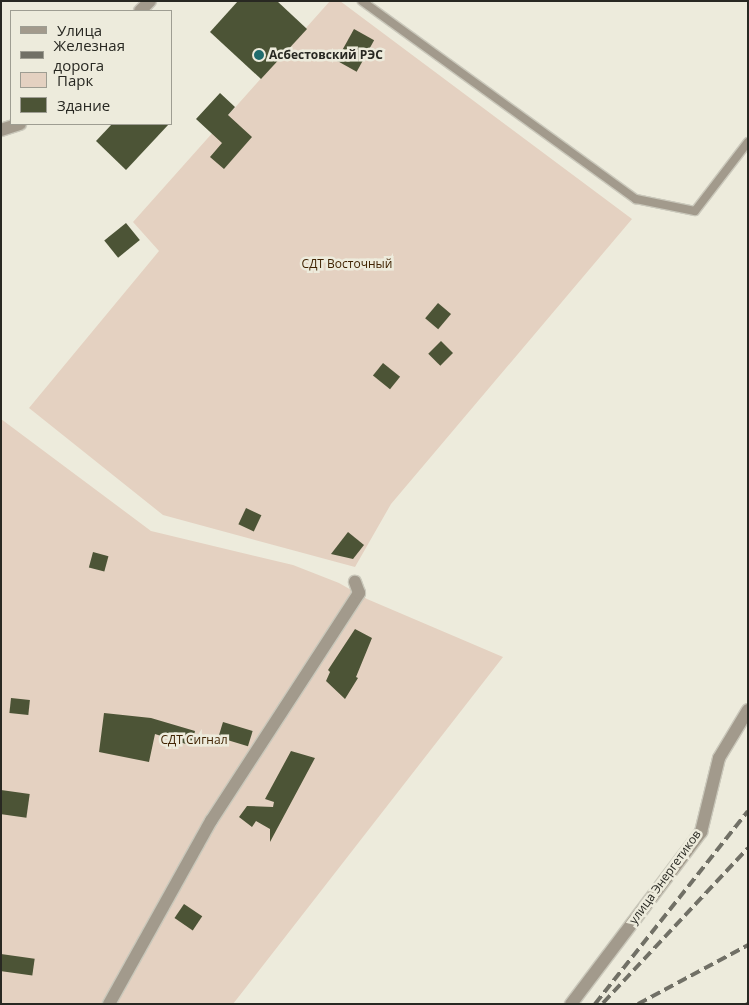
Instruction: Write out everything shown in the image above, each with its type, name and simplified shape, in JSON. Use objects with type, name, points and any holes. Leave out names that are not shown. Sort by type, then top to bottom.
[{"type":"street","points":[[141,10],[150,1]]},
{"type":"street","points":[[1,130],[17,125]]},
{"type":"street","points":[[109,1004],[211,821],[359,593],[355,582]]},
{"type":"street","name":"улица Энергетиков","points":[[571,1004],[700,832],[719,758],[748,710]]},
{"type":"lane","points":[[362,1],[636,199],[695,211],[748,142]]},
{"type":"green space","name":"СДТ Восточный","points":[[330,1],[340,1],[632,219],[391,504],[355,567],[163,515],[29,408],[159,251],[133,222]]},
{"type":"green space","name":"СДТ Сигнал","points":[[1,419],[151,531],[293,565],[339,583],[367,599],[503,657],[233,1004],[1,1004]]},
{"type":"building","name":"Асбестовский РЭС","points":[[238,1],[277,1],[307,29],[261,79],[210,32]]},
{"type":"building","points":[[354,29],[374,40],[357,72],[337,60]]},
{"type":"building","points":[[220,93],[235,107],[228,115],[252,137],[224,169],[210,157],[222,143],[196,119]]},
{"type":"building","points":[[111,125],[168,125],[126,170],[96,141]]},
{"type":"building","points":[[126,223],[140,240],[118,258],[104,241]]},
{"type":"building","points":[[438,303],[451,314],[438,329],[425,318]]},
{"type":"building","points":[[441,341],[453,353],[440,366],[428,354]]},
{"type":"building","points":[[383,363],[400,377],[390,389],[373,375]]},
{"type":"building","points":[[246,508],[261,515],[254,531],[238,524]]},
{"type":"building","points":[[348,532],[364,545],[353,559],[331,554]]},
{"type":"building","points":[[93,552],[108,556],[104,572],[89,567]]},
{"type":"building","points":[[355,629],[372,638],[356,677],[358,678],[345,699],[326,681],[330,672],[328,670]]},
{"type":"building","points":[[11,698],[30,700],[28,715],[9,713]]},
{"type":"building","points":[[104,713],[151,718],[195,731],[192,746],[155,734],[149,762],[99,752]]},
{"type":"building","points":[[223,722],[253,731],[248,746],[218,737]]},
{"type":"building","points":[[291,751],[315,758],[270,842],[270,829],[256,821],[252,827],[239,817],[247,806],[273,807],[274,802],[265,799]]},
{"type":"building","points":[[1,790],[30,794],[26,818],[1,814]]},
{"type":"building","points":[[184,904],[202,916],[193,930],[174,918]]},
{"type":"building","points":[[1,954],[35,959],[32,976],[1,971]]},
{"type":"railway","points":[[595,1004],[748,811]]},
{"type":"railway","points":[[603,1003],[748,848]]},
{"type":"railway","points":[[638,1004],[748,945]]},
{"type":"place","name":"Асбестовский РЭС","points":[[259,55]]}]
